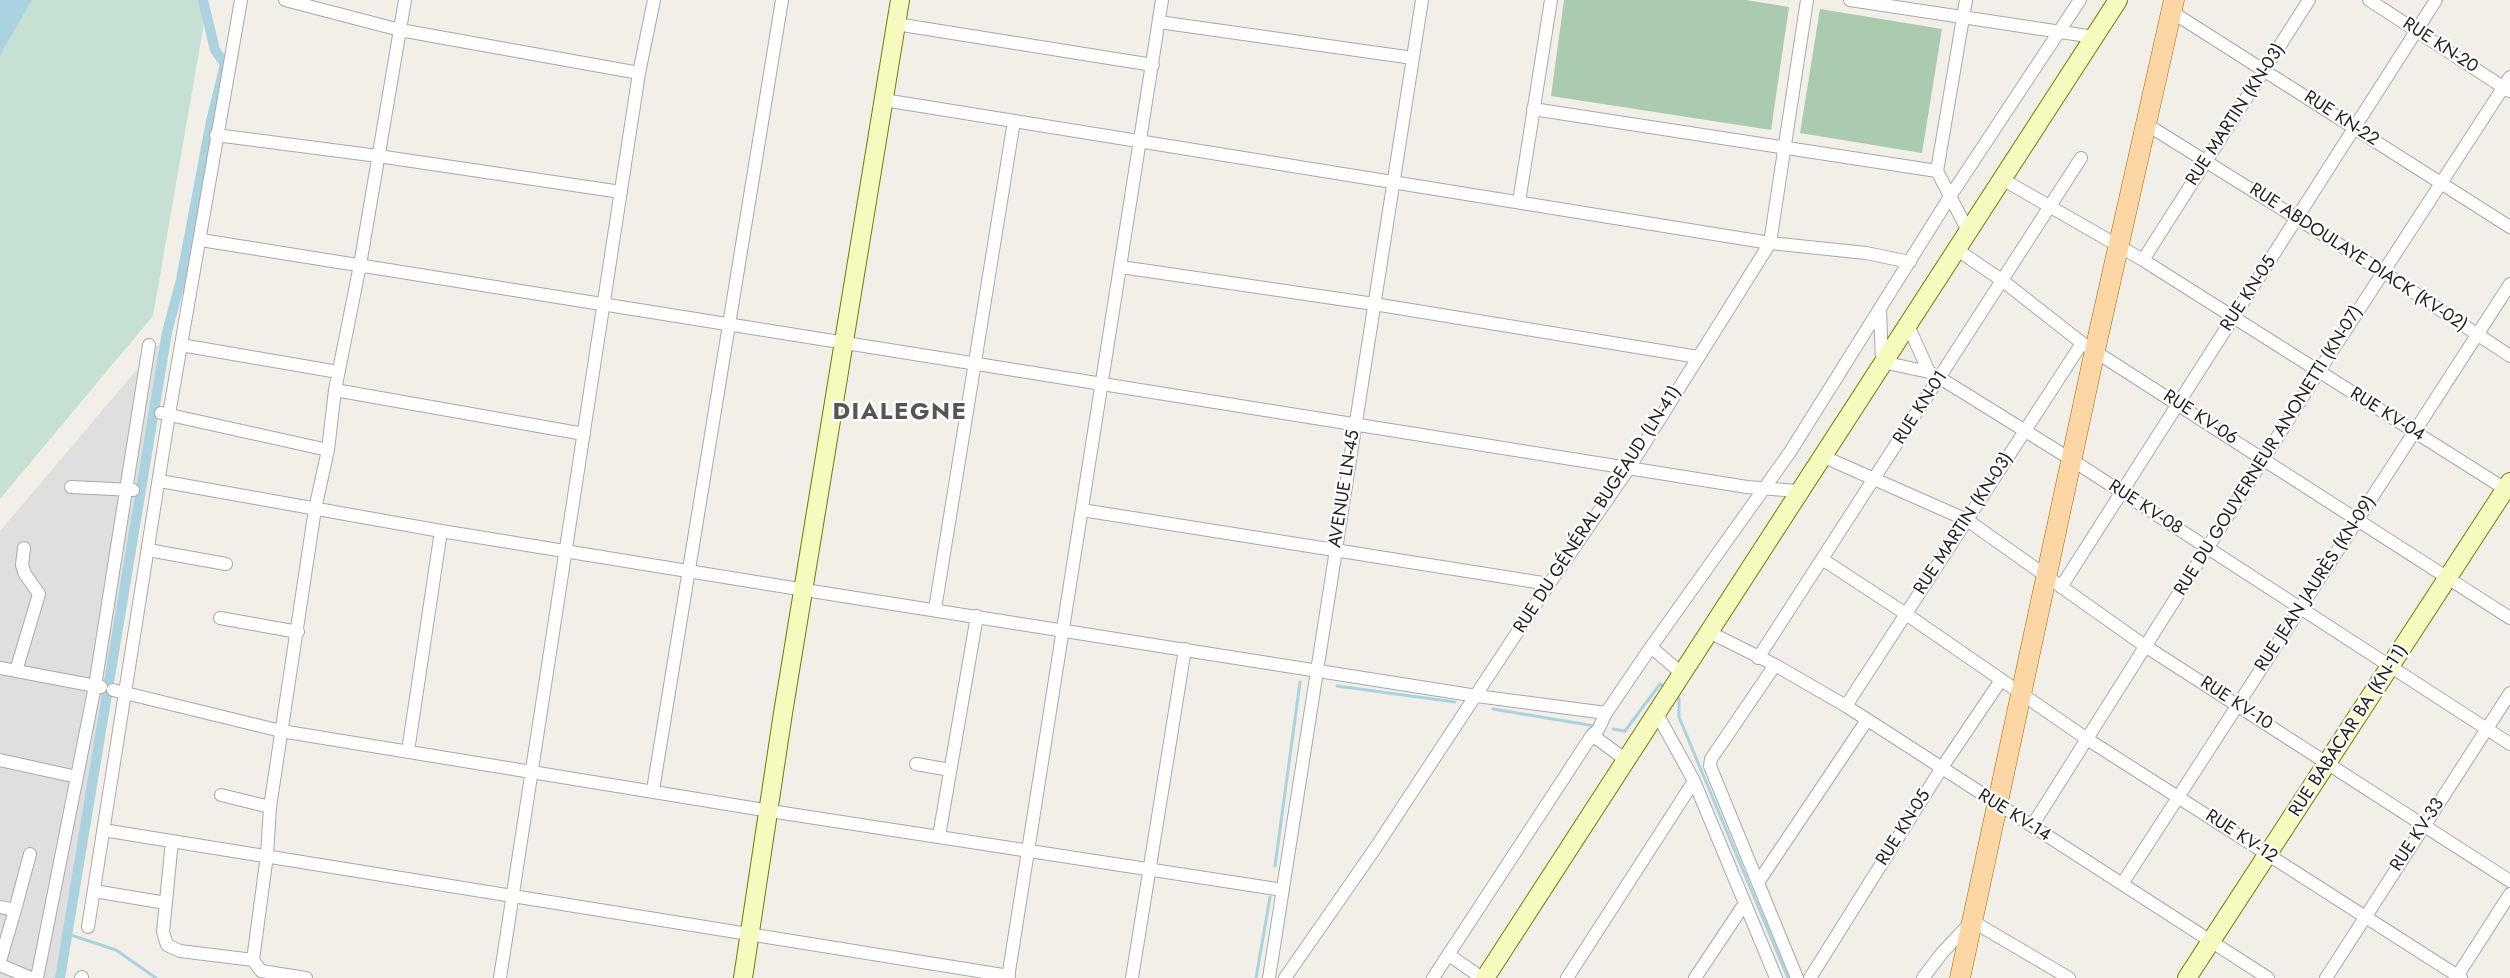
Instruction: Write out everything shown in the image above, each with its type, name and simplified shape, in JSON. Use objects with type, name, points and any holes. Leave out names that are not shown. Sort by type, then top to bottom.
[{"type":"main road","points":[[1960,978],[2022,694],[2054,582],[2088,346],[2120,248],[2173,6]]},
{"type":"street","points":[[37,978],[77,777],[108,689],[147,550],[165,413],[182,345],[201,240],[216,135],[241,0]]},
{"type":"street","points":[[285,0],[400,30],[639,73]]},
{"type":"street","points":[[306,978],[261,971],[253,960],[267,855],[270,807],[315,509],[328,450],[338,372],[360,265],[405,0]]},
{"type":"street","points":[[500,978],[639,73],[654,0]]},
{"type":"street","points":[[653,790],[782,0]]},
{"type":"street","points":[[743,978],[900,0]]},
{"type":"street","points":[[103,830],[750,932],[1008,977],[1162,0]]},
{"type":"street","name":"AVENUE LN-45","points":[[1269,978],[1422,0]]},
{"type":"street","points":[[1519,201],[1551,0]]},
{"type":"street","name":"RUE DU GÉNÉRAL BUGEAUD (LN-41)","points":[[1285,978],[1629,468],[1770,243],[1807,0]]},
{"type":"street","points":[[1850,0],[1891,3],[1963,17],[2094,37]]},
{"type":"street","points":[[1966,0],[1937,171],[1968,231]]},
{"type":"street","points":[[1433,978],[1592,735],[1598,730],[1606,713],[1790,452],[1951,195],[2079,0]]},
{"type":"street","points":[[1449,955],[1484,978],[2118,0]]},
{"type":"street","name":"RUE MARTIN (KN-03)","points":[[2143,260],[2309,0]]},
{"type":"street","name":"RUE KN-20","points":[[2369,0],[2508,85]]},
{"type":"street","name":"RUE KN-05","points":[[2054,582],[2121,493],[2436,0]]},
{"type":"street","name":"RUE KN-22","points":[[2173,6],[2265,70],[2510,227]]},
{"type":"street","points":[[1159,22],[1413,58]]},
{"type":"street","points":[[896,24],[1153,65]]},
{"type":"street","name":"RUE DU GOUVERNEUR ANONETTI (KN-07)","points":[[2032,826],[2319,371],[2441,183],[2508,85]]},
{"type":"street","points":[[884,100],[1770,243],[1866,254],[1910,262]]},
{"type":"street","points":[[1533,109],[1937,171]]},
{"type":"street","points":[[935,609],[1014,121]]},
{"type":"street","name":"RUE ABDOULAYE DIACK (KV-02)","points":[[2146,124],[2383,272],[2510,356]]},
{"type":"street","points":[[216,135],[621,192]]},
{"type":"street","name":"RUE KN-01","points":[[1758,658],[1876,477],[1935,375],[2003,280],[2081,158]]},
{"type":"street","name":"RUE KV-04","points":[[2002,179],[2143,260],[2414,432],[2508,488]]},
{"type":"street","points":[[201,240],[1762,489],[1798,491]]},
{"type":"street","name":"RUE KV-06","points":[[1956,249],[2003,280],[2088,346],[2510,618]]},
{"type":"street","points":[[1120,267],[1374,304],[1698,357]]},
{"type":"street","name":"RUE JEAN JAURÈS (KN-09)","points":[[2122,884],[2510,284]]},
{"type":"street","points":[[1880,309],[1882,362]]},
{"type":"street","points":[[1907,323],[1935,375]]},
{"type":"street","points":[[88,927],[103,830],[108,689],[129,490],[142,409],[149,345]]},
{"type":"street","points":[[182,345],[338,372]]},
{"type":"street","name":"RUE MARTIN (KN-03)","points":[[1846,706],[2025,431],[2088,346]]},
{"type":"street","points":[[1882,362],[1935,375]]},
{"type":"street","name":"RUE KV-08","points":[[1935,375],[2072,460],[2510,744]]},
{"type":"street","points":[[335,390],[584,434]]},
{"type":"street","points":[[165,413],[328,450]]},
{"type":"street","name":"RUE KV-10","points":[[1822,456],[1876,477],[1967,520],[2145,646],[2510,880]]},
{"type":"street","points":[[71,488],[129,490]]},
{"type":"street","points":[[156,488],[315,509],[805,590],[1477,696],[1606,713]]},
{"type":"street","name":"RUE BABACAR BA (KN-11)","points":[[2187,978],[2508,488]]},
{"type":"street","points":[[1082,510],[1549,584]]},
{"type":"street","points":[[408,751],[441,531]]},
{"type":"street","points":[[16,671],[39,594],[25,574],[22,565],[24,548]]},
{"type":"street","points":[[147,550],[226,564]]},
{"type":"street","name":"RUE KV-12","points":[[1822,560],[1906,614],[2087,739],[2458,977]]},
{"type":"street","points":[[939,837],[977,616]]},
{"type":"street","points":[[220,618],[298,632]]},
{"type":"street","name":"RUE KV-14","points":[[1707,632],[1775,665],[1846,706],[2268,978]]},
{"type":"street","points":[[1652,647],[1673,686]]},
{"type":"street","points":[[1132,978],[1185,650]]},
{"type":"street","points":[[1775,665],[1711,759],[1710,766],[1759,881],[1781,968]]},
{"type":"street","points":[[0,668],[108,689],[281,731],[532,770],[770,811],[1283,890]]},
{"type":"street","name":"RUE KN-05","points":[[1810,978],[1941,769],[2001,680]]},
{"type":"street","name":"RUE KV-33","points":[[2326,978],[2510,693]]},
{"type":"street","points":[[1656,712],[1694,781],[1745,903],[1781,968],[1797,978]]},
{"type":"street","points":[[1759,881],[1867,720]]},
{"type":"street","points":[[1592,735],[1626,760]]},
{"type":"street","points":[[0,759],[77,777]]},
{"type":"street","points":[[916,764],[950,770]]},
{"type":"street","points":[[1567,978],[1694,781]]},
{"type":"street","points":[[221,795],[270,807]]},
{"type":"street","points":[[172,841],[163,932],[167,945],[171,949],[253,960]]},
{"type":"street","points":[[30,854],[0,963],[31,978]]},
{"type":"street","points":[[94,891],[166,903]]},
{"type":"street","points":[[2458,977],[2510,894]]},
{"type":"street","points":[[1695,978],[1745,903]]},
{"type":"street","points":[[0,907],[15,910]]},
{"type":"street","points":[[1923,978],[1942,952],[1972,921],[2069,978]]},
{"type":"shaded area","points":[[173,327],[65,978],[0,978],[0,531]]},
{"type":"green space","points":[[0,0],[208,0],[153,316],[0,499]]},
{"type":"green space","points":[[1564,0],[1746,0],[1789,7],[1771,130],[1551,96]]},
{"type":"green space","points":[[1820,9],[1942,29],[1922,153],[1800,133]]},
{"type":"water","points":[[0,0],[32,0],[0,55]]},
{"type":"waterway","points":[[60,978],[167,332],[181,280],[211,121],[225,64],[215,50],[203,0]]},
{"type":"waterway","points":[[1275,866],[1300,682]]},
{"type":"waterway","points":[[1613,729],[1625,731],[1660,684],[1664,687]]},
{"type":"waterway","points":[[1337,686],[1455,702]]},
{"type":"waterway","points":[[1674,695],[1679,698],[1679,717],[1788,978]]},
{"type":"waterway","points":[[1493,709],[1595,726]]},
{"type":"waterway","points":[[1256,978],[1270,897]]},
{"type":"waterway","points":[[68,934],[116,950],[156,978]]},
{"type":"district","name":"DIALEGNE","points":[[900,413]]}]
